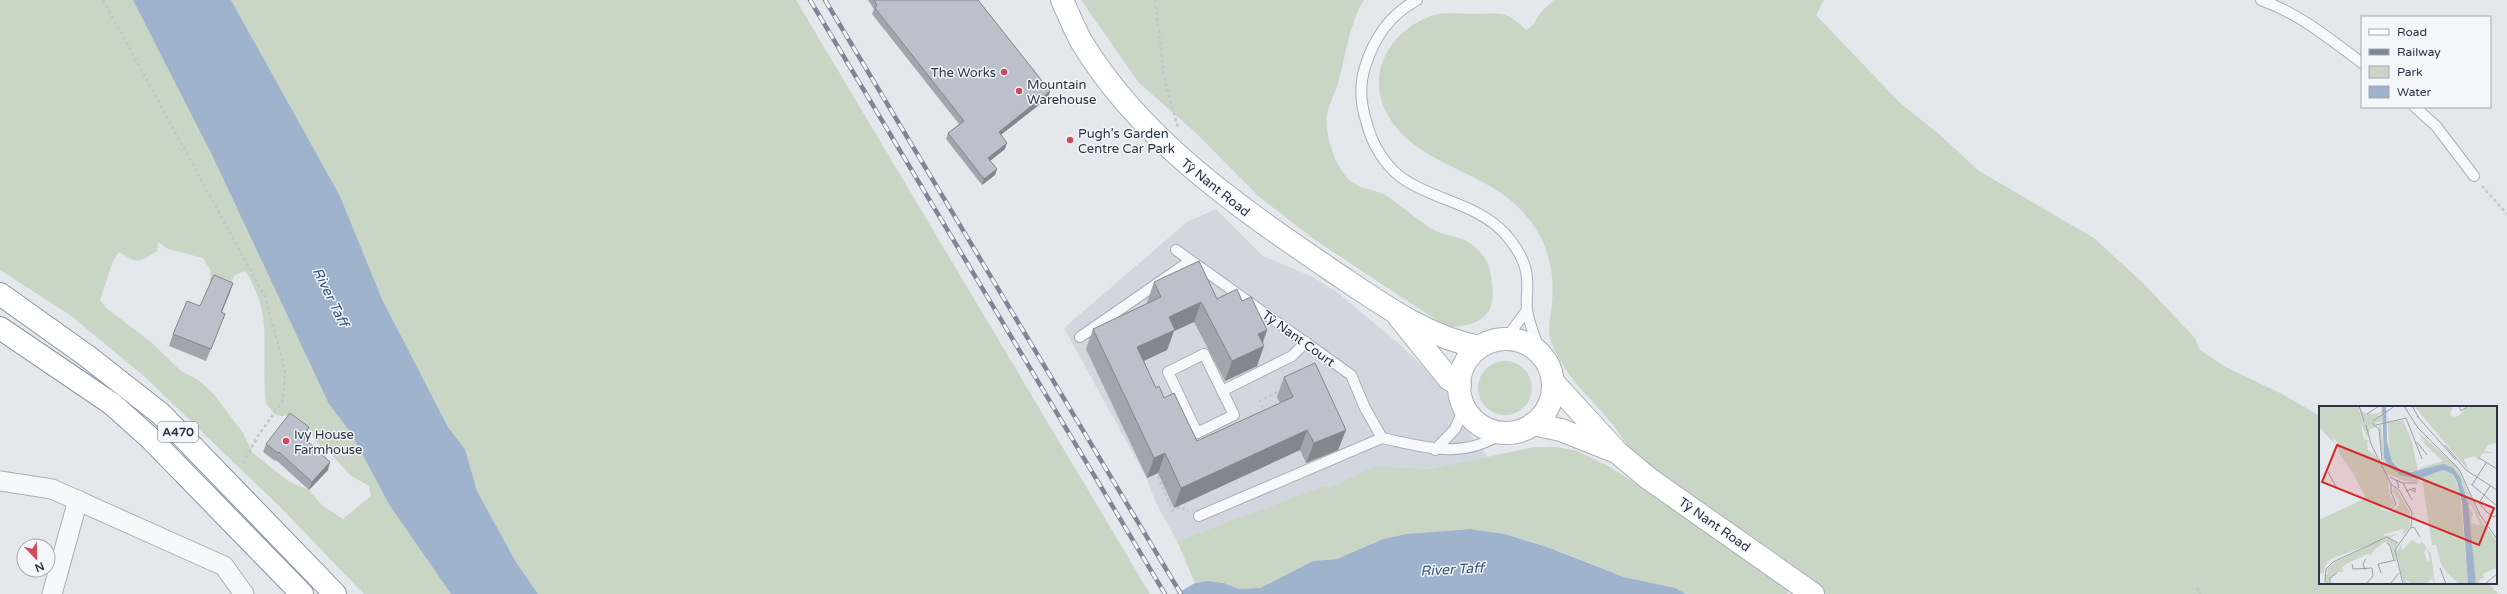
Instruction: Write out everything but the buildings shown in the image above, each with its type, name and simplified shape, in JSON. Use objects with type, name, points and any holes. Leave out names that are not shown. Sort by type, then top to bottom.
[{"type":"main road","name":"Tŷ Nant Road","points":[[1062,0],[1081,40],[1110,84],[1144,122],[1185,163],[1237,205],[1397,315],[1454,342],[1480,347]]},
{"type":"main road","name":"A470","points":[[0,294],[87,356],[161,414],[335,594]]},
{"type":"main road","name":"Tŷ Nant Road","points":[[1397,315],[1449,379],[1460,385]]},
{"type":"main road","name":"A470","points":[[0,328],[112,404],[150,438],[302,594]]},
{"type":"main road","name":"Tŷ Nant Road","points":[[1494,340],[1505,340],[1526,344],[1540,353],[1549,367],[1553,382],[1552,398],[1547,408],[1533,424],[1518,431],[1502,433],[1488,430],[1474,421],[1464,408],[1459,393],[1460,376],[1468,358],[1480,347],[1494,340]]},
{"type":"main road","name":"Tŷ Nant Road","points":[[1553,382],[1618,453],[1648,478],[1813,594]]},
{"type":"main road","name":"Tŷ Nant Road","points":[[1533,424],[1561,430],[1618,453]]},
{"type":"street","points":[[0,481],[52,489],[224,566],[244,594]]},
{"type":"street","points":[[52,594],[78,500]]},
{"type":"lane","points":[[1417,0],[1402,8],[1386,24],[1371,50],[1362,78],[1363,110],[1371,138],[1385,160],[1404,180],[1469,207],[1488,218],[1507,236],[1520,254],[1527,277],[1527,310],[1540,353]]},
{"type":"lane","points":[[2261,0],[2282,8],[2307,22],[2361,62]]},
{"type":"lane","points":[[2416,108],[2436,126],[2477,180]]},
{"type":"lane","name":"Tŷ Nant Court","points":[[1176,250],[1351,375],[1365,408],[1382,438]]},
{"type":"lane","points":[[1080,337],[1190,261]]},
{"type":"lane","points":[[1505,340],[1527,310]]},
{"type":"lane","points":[[1222,391],[1292,356],[1306,342]]},
{"type":"lane","points":[[1204,354],[1222,391],[1234,415],[1197,432],[1168,372],[1204,354]]},
{"type":"lane","points":[[1435,450],[1455,429],[1464,408]]},
{"type":"lane","points":[[1195,514],[1382,438],[1435,450],[1463,448],[1489,442],[1502,433]]},
{"type":"path","points":[[103,0],[266,297],[286,370],[283,400],[258,436],[243,463]]},
{"type":"path","points":[[1155,0],[1165,82],[1180,134]]},
{"type":"path","points":[[2477,180],[2507,214]]},
{"type":"path","points":[[1268,417],[1260,401],[1288,387]]},
{"type":"path","points":[[1164,472],[1157,475],[1173,511],[1180,508],[1195,514]]},
{"type":"path","points":[[2196,588],[2200,594]]},
{"type":"shaded area","points":[[1216,209],[1263,256],[1313,277],[1338,293],[1397,342],[1442,384],[1462,424],[1488,457],[1430,469],[1375,466],[1329,488],[1324,486],[1177,541],[1156,503],[1146,477],[1064,328],[1187,222]]},
{"type":"green space","points":[[0,0],[139,0],[355,431],[390,506],[451,594],[364,594],[280,507],[144,376],[70,315],[0,270]],"holes":[[[158,242],[168,249],[203,258],[211,271],[209,286],[229,295],[230,284],[235,275],[245,271],[254,287],[260,303],[263,319],[266,403],[274,414],[281,416],[290,415],[298,418],[310,430],[316,442],[332,455],[350,475],[369,486],[371,496],[343,519],[323,506],[309,490],[288,481],[253,453],[243,433],[213,393],[198,380],[181,371],[151,342],[106,308],[100,300],[113,261],[119,252],[130,259],[142,260],[157,251]]]},
{"type":"green space","points":[[231,0],[796,0],[1150,594],[538,594],[516,562],[477,491],[465,449],[448,427],[382,299],[340,196]]},
{"type":"green space","points":[[1081,0],[1364,0],[1351,30],[1338,83],[1327,115],[1327,132],[1332,152],[1341,170],[1353,183],[1387,196],[1430,228],[1466,241],[1479,251],[1488,263],[1491,278],[1493,295],[1488,312],[1483,318],[1476,322],[1458,327],[1447,327],[1315,240],[1258,196],[1196,133],[1139,83]]},
{"type":"green space","points":[[1554,0],[1824,0],[1816,15],[1899,102],[1940,135],[1979,171],[2094,238],[2142,282],[2195,338],[2200,350],[2224,366],[2282,394],[2319,415],[2319,584],[2489,584],[2498,594],[1813,594],[1793,580],[1787,594],[1686,594],[1675,588],[1624,577],[1548,547],[1505,534],[1470,529],[1406,534],[1383,539],[1337,559],[1313,561],[1260,588],[1239,589],[1224,583],[1208,581],[1195,583],[1177,541],[1324,486],[1329,488],[1375,466],[1430,469],[1534,447],[1557,447],[1577,451],[1608,466],[1640,486],[1648,478],[1618,431],[1572,378],[1558,357],[1552,344],[1549,329],[1553,290],[1548,254],[1544,243],[1531,222],[1507,197],[1488,185],[1426,153],[1408,139],[1393,123],[1382,102],[1379,88],[1383,60],[1398,37],[1421,20],[1434,15],[1453,13],[1502,14],[1519,23],[1526,30],[1533,25],[1541,12]]},
{"type":"green space","points":[[1500,361],[1510,361],[1520,365],[1528,373],[1532,383],[1532,393],[1528,403],[1520,411],[1510,415],[1500,415],[1490,411],[1482,403],[1478,393],[1478,383],[1482,373],[1490,365]]},
{"type":"water","name":"River Taff","points":[[133,0],[231,0],[340,196],[382,299],[448,427],[465,449],[477,491],[516,562],[538,594],[451,594],[390,506],[351,433],[329,404],[213,157]]},
{"type":"water","name":"River Taff","points":[[1470,529],[1505,534],[1547,547],[1624,577],[1675,588],[1686,594],[1176,594],[1195,583],[1208,581],[1224,583],[1239,589],[1260,588],[1313,561],[1337,559],[1383,539],[1406,534]]},
{"type":"railway","points":[[810,0],[1165,594]]},
{"type":"railway","points":[[825,0],[1181,594]]},
{"type":"place","name":"The Works","points":[[1004,72]]},
{"type":"place","name":"Mountain Warehouse","points":[[1019,91]]},
{"type":"place","name":"Pugh's Garden Centre Car Park","points":[[1070,140]]},
{"type":"place","name":"Ivy House Farmhouse","points":[[286,441]]}]
